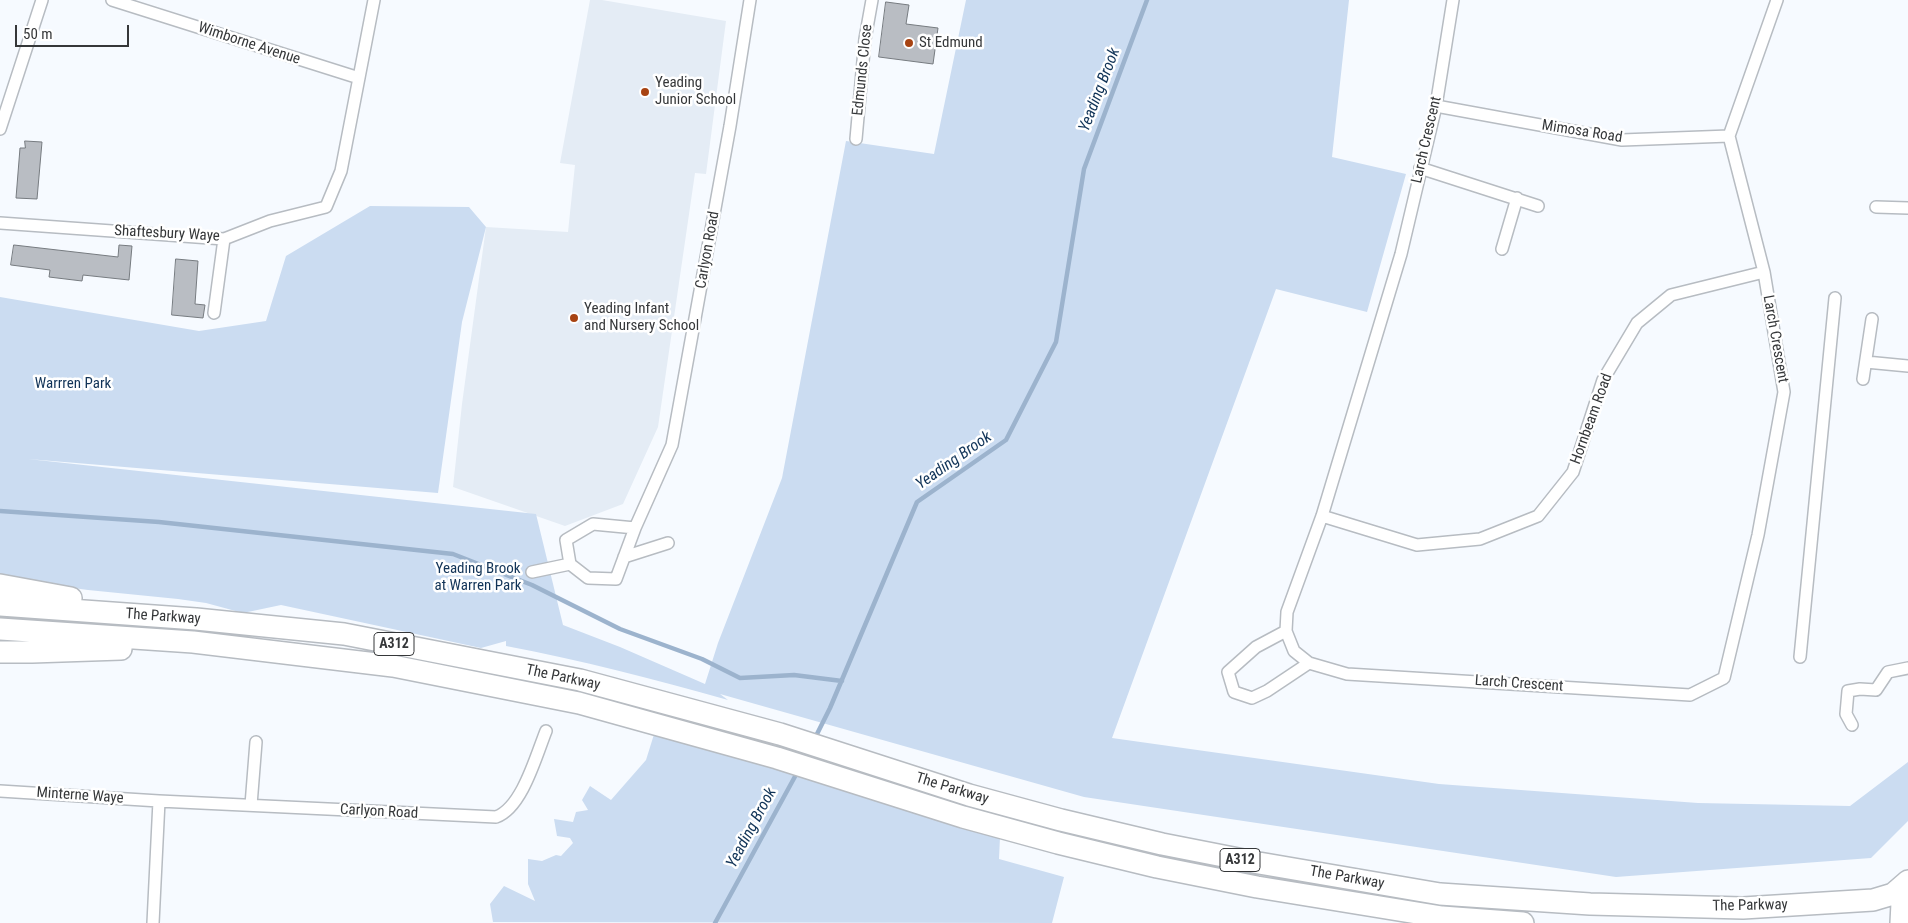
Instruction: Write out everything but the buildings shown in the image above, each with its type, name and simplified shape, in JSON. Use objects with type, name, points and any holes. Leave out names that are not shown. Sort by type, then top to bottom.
[{"type":"highway","name":"A312","points":[[0,585],[196,619]]},
{"type":"highway","name":"The Parkway","points":[[0,605],[196,619],[344,634],[580,680],[780,734],[969,795],[1116,833],[1259,863],[1440,894],[1590,904],[1743,908],[1874,900],[1893,894],[1908,881]]},
{"type":"highway","name":"The Parkway","points":[[0,629],[193,642],[403,668],[579,703],[777,758],[972,819],[1058,843],[1157,867],[1257,887],[1442,917],[1523,923]]},
{"type":"highway","name":"A312","points":[[0,652],[113,649],[193,642]]},
{"type":"highway","points":[[1902,923],[1902,903],[1908,892]]},
{"type":"street","points":[[0,129],[42,0]]},
{"type":"street","name":"Wimborne Avenue","points":[[112,0],[359,78]]},
{"type":"street","name":"Shaftesbury Waye","points":[[0,223],[224,238],[270,221],[326,207],[341,170],[374,0]]},
{"type":"street","name":"Carlyon Road","points":[[570,564],[588,578],[616,579],[635,528],[672,445],[730,126],[750,0]]},
{"type":"street","name":"Edmunds Close","points":[[856,139],[865,39],[872,0]]},
{"type":"street","name":"Larch Crescent","points":[[1453,0],[1436,106],[1401,254],[1322,516],[1287,612],[1286,630],[1294,651],[1309,663],[1347,674],[1690,695],[1724,678],[1758,535],[1784,392],[1764,272],[1730,136]]},
{"type":"street","points":[[1730,136],[1777,0]]},
{"type":"street","name":"Mimosa Road","points":[[1436,106],[1622,140],[1730,136]]},
{"type":"street","points":[[1420,168],[1538,206]]},
{"type":"street","points":[[1502,249],[1517,198]]},
{"type":"street","points":[[1876,207],[1908,208]]},
{"type":"street","points":[[214,313],[224,238]]},
{"type":"street","name":"Hornbeam Road","points":[[1322,516],[1417,545],[1480,539],[1538,516],[1573,472],[1603,380],[1637,323],[1671,295],[1764,272]]},
{"type":"street","points":[[1800,657],[1835,298]]},
{"type":"street","points":[[1863,379],[1872,319]]},
{"type":"street","points":[[1866,362],[1908,366]]},
{"type":"street","points":[[532,572],[570,564],[566,540],[593,524],[635,528]]},
{"type":"street","points":[[624,557],[668,543]]},
{"type":"street","points":[[1286,630],[1256,646],[1228,672],[1234,692],[1252,698],[1309,663]]},
{"type":"street","points":[[1852,725],[1846,714],[1848,691],[1860,689],[1876,690],[1888,672],[1908,668]]},
{"type":"street","name":"Carlyon Road","points":[[159,801],[496,817],[506,812],[517,800],[546,731]]},
{"type":"street","points":[[252,805],[256,742]]},
{"type":"street","name":"Minterne Waye","points":[[0,792],[159,801]]},
{"type":"street","points":[[153,923],[159,801]]},
{"type":"shaded area","name":"Yeading Infant and Nursery School","points":[[590,0],[602,0],[726,21],[706,174],[695,173],[658,427],[623,504],[565,526],[453,487],[462,404],[486,227],[568,232],[575,165],[560,163]]},
{"type":"green space","points":[[966,0],[1349,0],[1332,157],[1406,174],[1367,312],[1276,289],[1112,738],[1439,784],[1698,803],[1850,806],[1908,762],[1908,821],[1871,858],[1616,877],[1084,797],[720,694],[728,700],[617,670],[506,646],[506,641],[481,648],[281,605],[243,613],[206,603],[0,578],[0,297],[199,331],[266,321],[286,256],[370,206],[469,207],[486,227],[462,322],[438,493],[28,459],[536,514],[563,625],[620,647],[705,684],[718,643],[782,478],[846,141],[934,154]]},
{"type":"green space","points":[[656,728],[1000,837],[999,859],[1064,877],[1052,923],[493,922],[490,904],[504,886],[535,901],[528,884],[528,859],[542,861],[556,855],[561,856],[573,843],[570,838],[557,836],[554,819],[573,822],[576,812],[588,810],[582,800],[590,786],[611,800],[646,760]]},
{"type":"waterway","name":"Yeading Brook","points":[[814,740],[830,708],[917,502],[1006,440],[1056,342],[1084,169],[1147,0]]},
{"type":"waterway","points":[[0,511],[159,522],[453,554],[532,585],[620,629],[702,659],[740,678],[794,675],[842,681]]},
{"type":"waterway","name":"Yeading Brook","points":[[715,923],[798,771]]},
{"type":"place","name":"St Edmund","points":[[909,43]]},
{"type":"place","name":"Yeading Junior School","points":[[645,92]]},
{"type":"place","name":"Yeading Infant and Nursery School","points":[[574,318]]},
{"type":"park label","name":"Warrren Park","points":[[73,384]]},
{"type":"park label","name":"Yeading Brook at Warren Park","points":[[478,578]]}]
